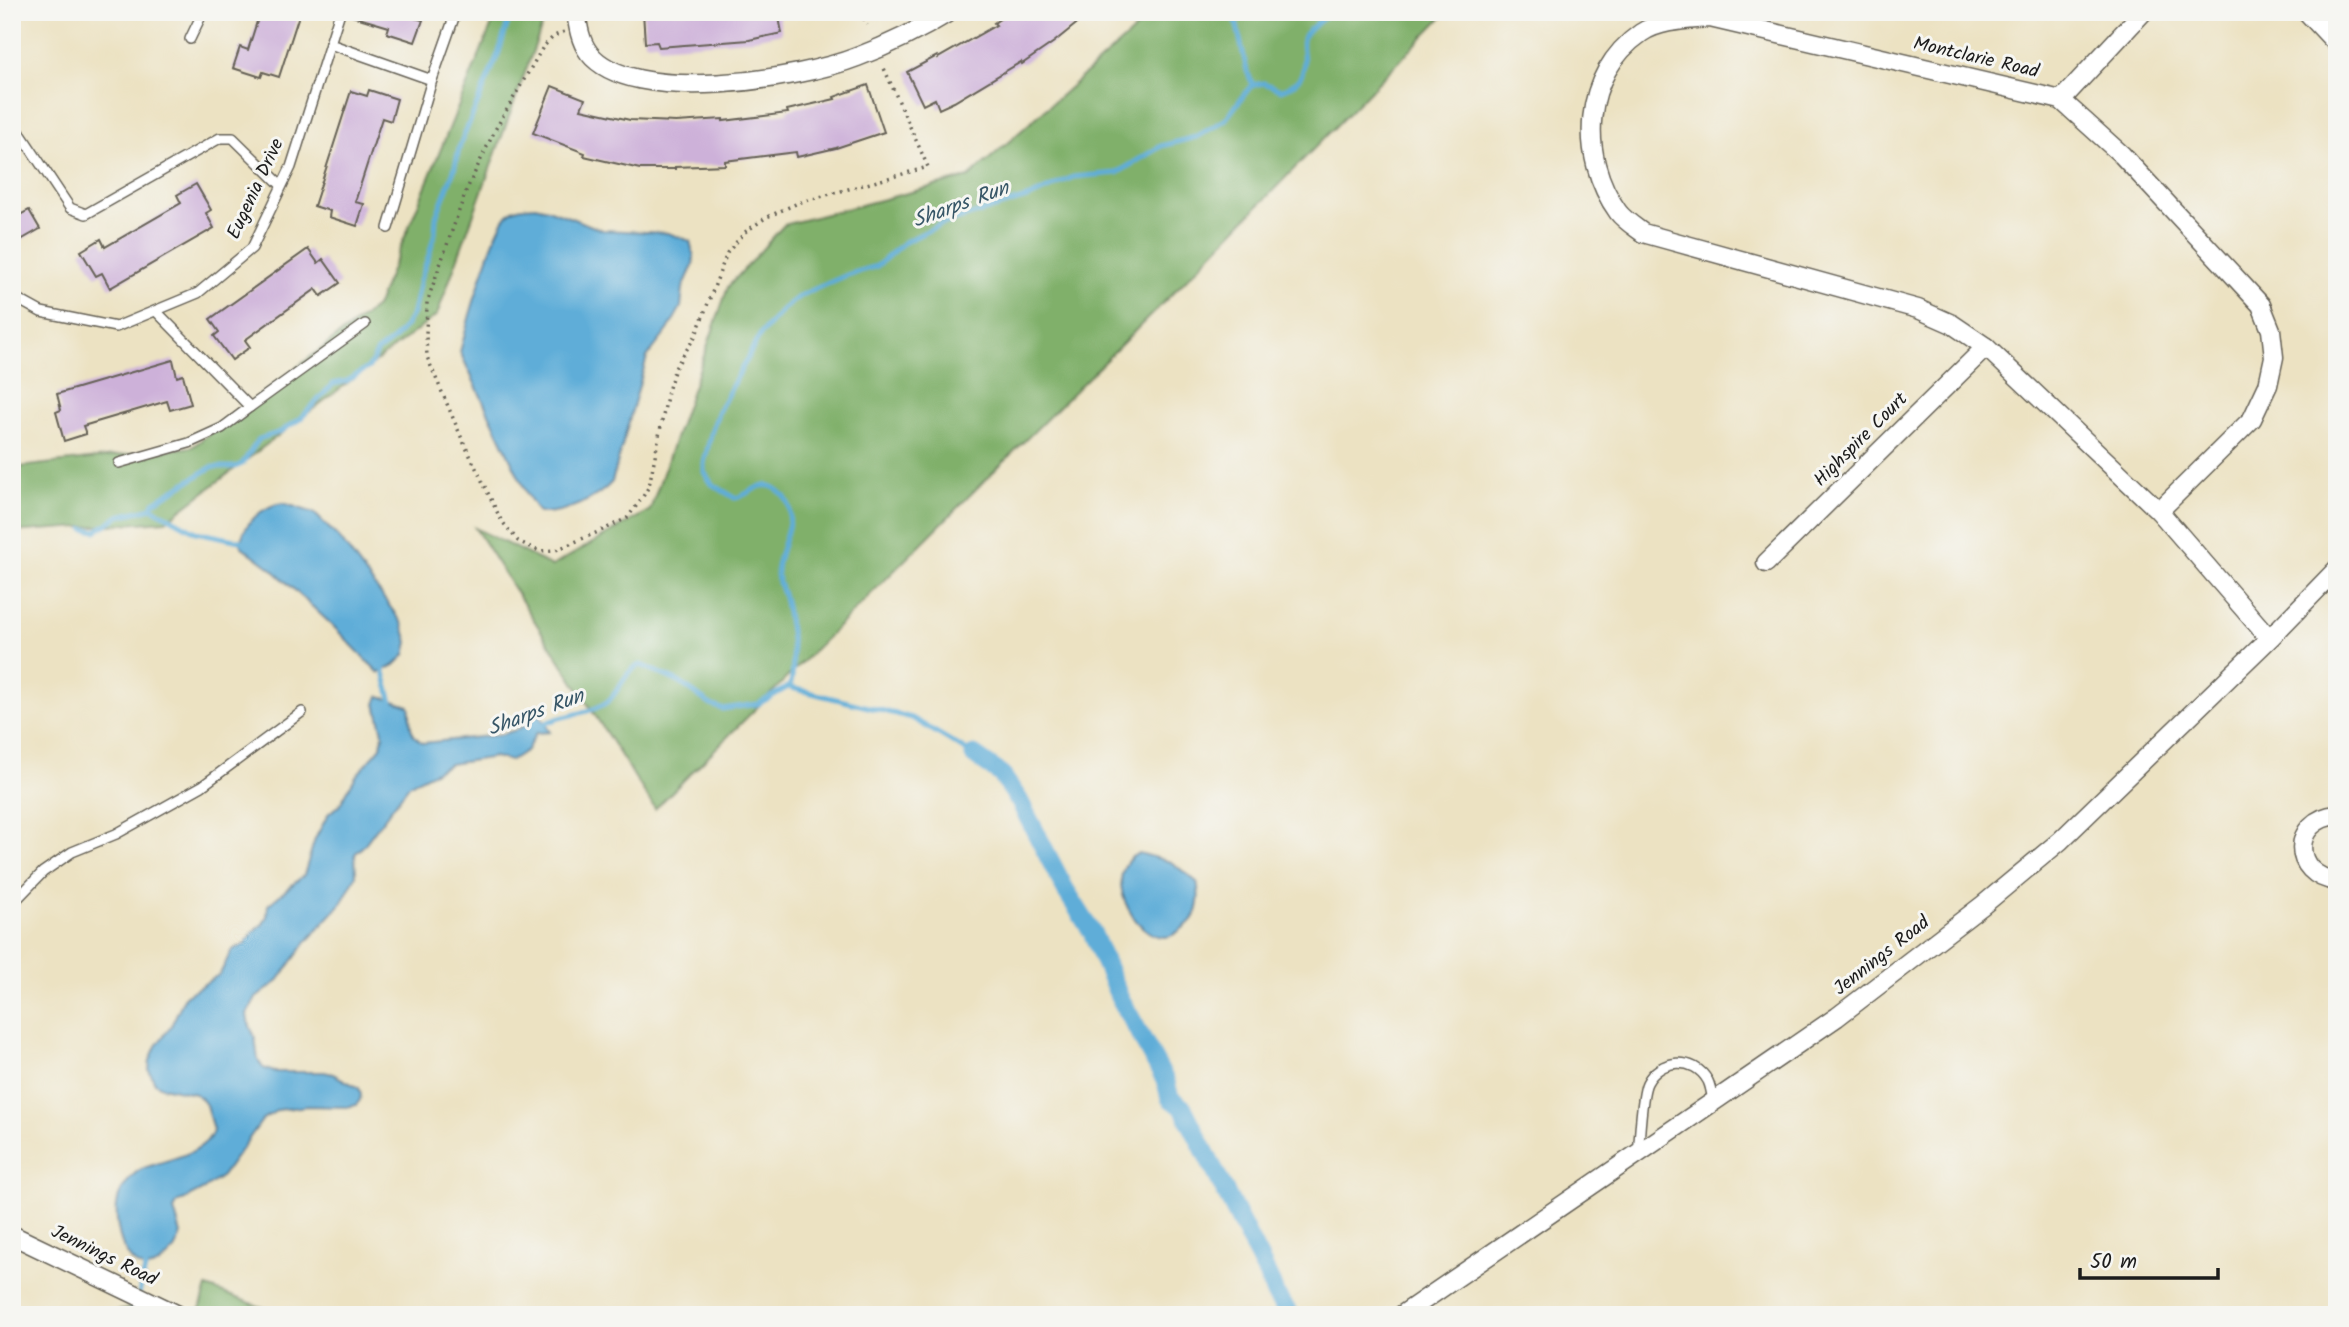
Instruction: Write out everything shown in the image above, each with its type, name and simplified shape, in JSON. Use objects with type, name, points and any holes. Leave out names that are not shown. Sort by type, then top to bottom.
[{"type":"street","points":[[577,19],[580,37],[590,54],[606,66],[628,78],[696,85],[783,77],[855,58],[925,27],[948,12]]},
{"type":"street","points":[[2061,100],[2143,12]]},
{"type":"street","points":[[2307,12],[2337,44]]},
{"type":"street","name":"Montclarie Road","points":[[2159,511],[2252,419],[2269,385],[2274,356],[2271,330],[2260,305],[2122,155],[2061,100],[1710,18],[1671,21],[1643,32],[1617,55],[1600,85],[1591,111],[1591,140],[1601,178],[1619,213],[1643,233],[1918,309],[1952,324],[1986,346],[2159,511],[2269,638]]},
{"type":"street","name":"Highspire Court","points":[[1766,563],[1986,346]]},
{"type":"street","name":"Jennings Road","points":[[1402,1315],[1863,998],[2025,871],[2269,638],[2337,569]]},
{"type":"street","points":[[2337,815],[2325,816],[2308,828],[2302,848],[2303,859],[2316,875],[2337,881]]},
{"type":"street","name":"Jennings Road","points":[[12,1235],[178,1315]]},
{"type":"lane","points":[[190,39],[203,12]]},
{"type":"lane","name":"Eugenia Drive","points":[[12,296],[41,312],[116,327],[198,293],[252,248],[291,167],[340,12]]},
{"type":"lane","points":[[388,228],[432,80],[456,12]]},
{"type":"lane","points":[[330,44],[432,80]]},
{"type":"lane","points":[[12,121],[70,208],[86,214],[220,138],[233,138],[281,186]]},
{"type":"lane","points":[[156,311],[250,407]]},
{"type":"lane","points":[[119,463],[188,443],[222,428],[365,324]]},
{"type":"lane","points":[[12,904],[43,872],[72,852],[116,834],[202,786],[302,712]]},
{"type":"lane","points":[[1638,1153],[1646,1084],[1661,1066],[1678,1062],[1696,1068],[1708,1081],[1713,1102]]},
{"type":"path","points":[[861,12],[867,25]]},
{"type":"path","points":[[577,19],[543,47],[495,130],[466,191],[427,302],[427,356],[462,439],[501,520],[518,541],[539,551],[556,550],[605,529],[627,518],[641,500],[649,486],[675,368],[695,335],[727,253],[745,232],[767,217],[798,203],[928,167],[880,60]]},
{"type":"green space","points":[[497,12],[547,12],[437,315],[166,521],[12,532],[12,459],[20,467],[192,447],[376,307]]},
{"type":"green space","points":[[1155,12],[1447,12],[1182,284],[655,809],[475,528],[552,566],[650,510],[728,287],[784,225],[969,177]]},
{"type":"green space","points":[[207,1287],[283,1315],[198,1315]]},
{"type":"green space","points":[[157,1302],[168,1315],[101,1315]]},
{"type":"water","points":[[535,206],[602,230],[668,233],[690,241],[694,257],[683,288],[681,307],[668,330],[647,357],[612,482],[597,495],[578,505],[548,513],[539,513],[527,494],[460,352],[495,237],[509,213],[521,207]]},
{"type":"water","points":[[283,503],[314,513],[340,539],[402,623],[408,642],[405,655],[395,665],[379,673],[272,569],[241,546],[244,531],[254,517]]},
{"type":"water","points":[[379,696],[409,706],[412,731],[423,743],[499,735],[526,725],[538,712],[550,732],[536,733],[527,750],[510,761],[495,757],[450,764],[410,784],[355,854],[356,876],[341,904],[307,941],[277,982],[256,998],[247,1014],[255,1038],[258,1060],[263,1068],[274,1072],[333,1074],[359,1088],[360,1100],[356,1105],[346,1107],[307,1106],[278,1110],[263,1119],[222,1176],[177,1203],[174,1210],[181,1234],[172,1252],[163,1261],[150,1267],[140,1266],[131,1259],[119,1235],[117,1207],[121,1192],[136,1172],[194,1150],[209,1138],[213,1130],[206,1105],[201,1098],[155,1083],[149,1070],[150,1060],[156,1046],[171,1026],[185,996],[220,974],[232,950],[245,944],[263,924],[268,905],[304,875],[315,839],[329,813],[339,806],[356,776],[381,747],[383,733],[376,704]]},
{"type":"water","points":[[1139,853],[1171,862],[1197,882],[1195,915],[1173,935],[1166,937],[1153,934],[1142,927],[1125,902],[1121,887],[1122,873],[1128,862]]},
{"type":"building","points":[[260,12],[300,12],[279,77],[263,72],[261,77],[233,68],[240,47],[248,50]]},
{"type":"building","points":[[352,12],[415,12],[414,18],[423,20],[415,42],[387,33],[389,27],[352,16]]},
{"type":"building","points":[[643,12],[778,12],[782,33],[749,40],[659,47],[657,42],[645,43]]},
{"type":"building","points":[[1010,12],[1091,12],[1022,64],[1021,62],[954,102],[939,109],[935,99],[923,105],[907,72],[996,25],[994,23]]},
{"type":"building","points":[[868,85],[884,132],[836,148],[797,157],[796,152],[725,161],[725,165],[640,169],[584,156],[585,153],[533,133],[552,86],[585,99],[581,109],[630,120],[676,122],[723,121],[788,113],[787,110],[835,99],[834,97]]},
{"type":"building","points":[[369,90],[397,99],[391,121],[382,118],[355,202],[364,204],[357,226],[329,217],[330,211],[314,206],[351,91],[367,96]]},
{"type":"building","points":[[196,184],[211,210],[206,213],[214,228],[110,288],[102,273],[96,276],[81,251],[101,239],[105,247],[181,203],[177,195]]},
{"type":"building","points":[[29,210],[40,229],[12,245],[12,219]]},
{"type":"building","points":[[308,249],[318,263],[323,259],[340,283],[321,296],[316,289],[245,340],[250,347],[232,360],[214,336],[219,332],[210,319]]},
{"type":"building","points":[[173,360],[177,377],[183,375],[191,404],[170,410],[167,401],[83,426],[86,434],[64,441],[56,412],[61,410],[57,394]]},
{"type":"waterway","points":[[84,529],[96,531],[119,516],[152,508],[154,502],[212,467],[235,467],[242,464],[259,439],[280,432],[300,419],[333,384],[347,381],[369,367],[378,351],[393,340],[406,325],[413,313],[435,232],[436,217],[454,170],[460,145],[499,52],[511,12]]},
{"type":"waterway","name":"Sharps Run","points":[[542,725],[601,706],[612,697],[631,671],[641,665],[679,682],[711,705],[722,709],[758,704],[791,683],[793,664],[790,631],[777,575],[777,564],[790,518],[785,497],[775,488],[764,485],[735,498],[712,484],[704,472],[704,463],[719,410],[760,335],[783,309],[801,295],[847,275],[877,266],[903,243],[939,225],[1030,197],[1073,177],[1117,173],[1161,146],[1196,137],[1225,120],[1250,87],[1264,83],[1281,90],[1293,84],[1303,70],[1305,34],[1330,12]]},
{"type":"waterway","points":[[1236,21],[1247,71],[1253,85]]},
{"type":"waterway","points":[[152,508],[196,532],[245,542]]},
{"type":"waterway","points":[[382,665],[393,706]]},
{"type":"waterway","points":[[788,687],[912,718],[974,755]]},
{"type":"waterway","points":[[974,755],[1001,774],[1019,800],[1065,889],[1092,932],[1119,996],[1166,1082],[1170,1098],[1183,1108],[1275,1294],[1290,1315]]},
{"type":"waterway","name":"Sharps Run","points":[[129,1315],[138,1298],[147,1261]]}]
